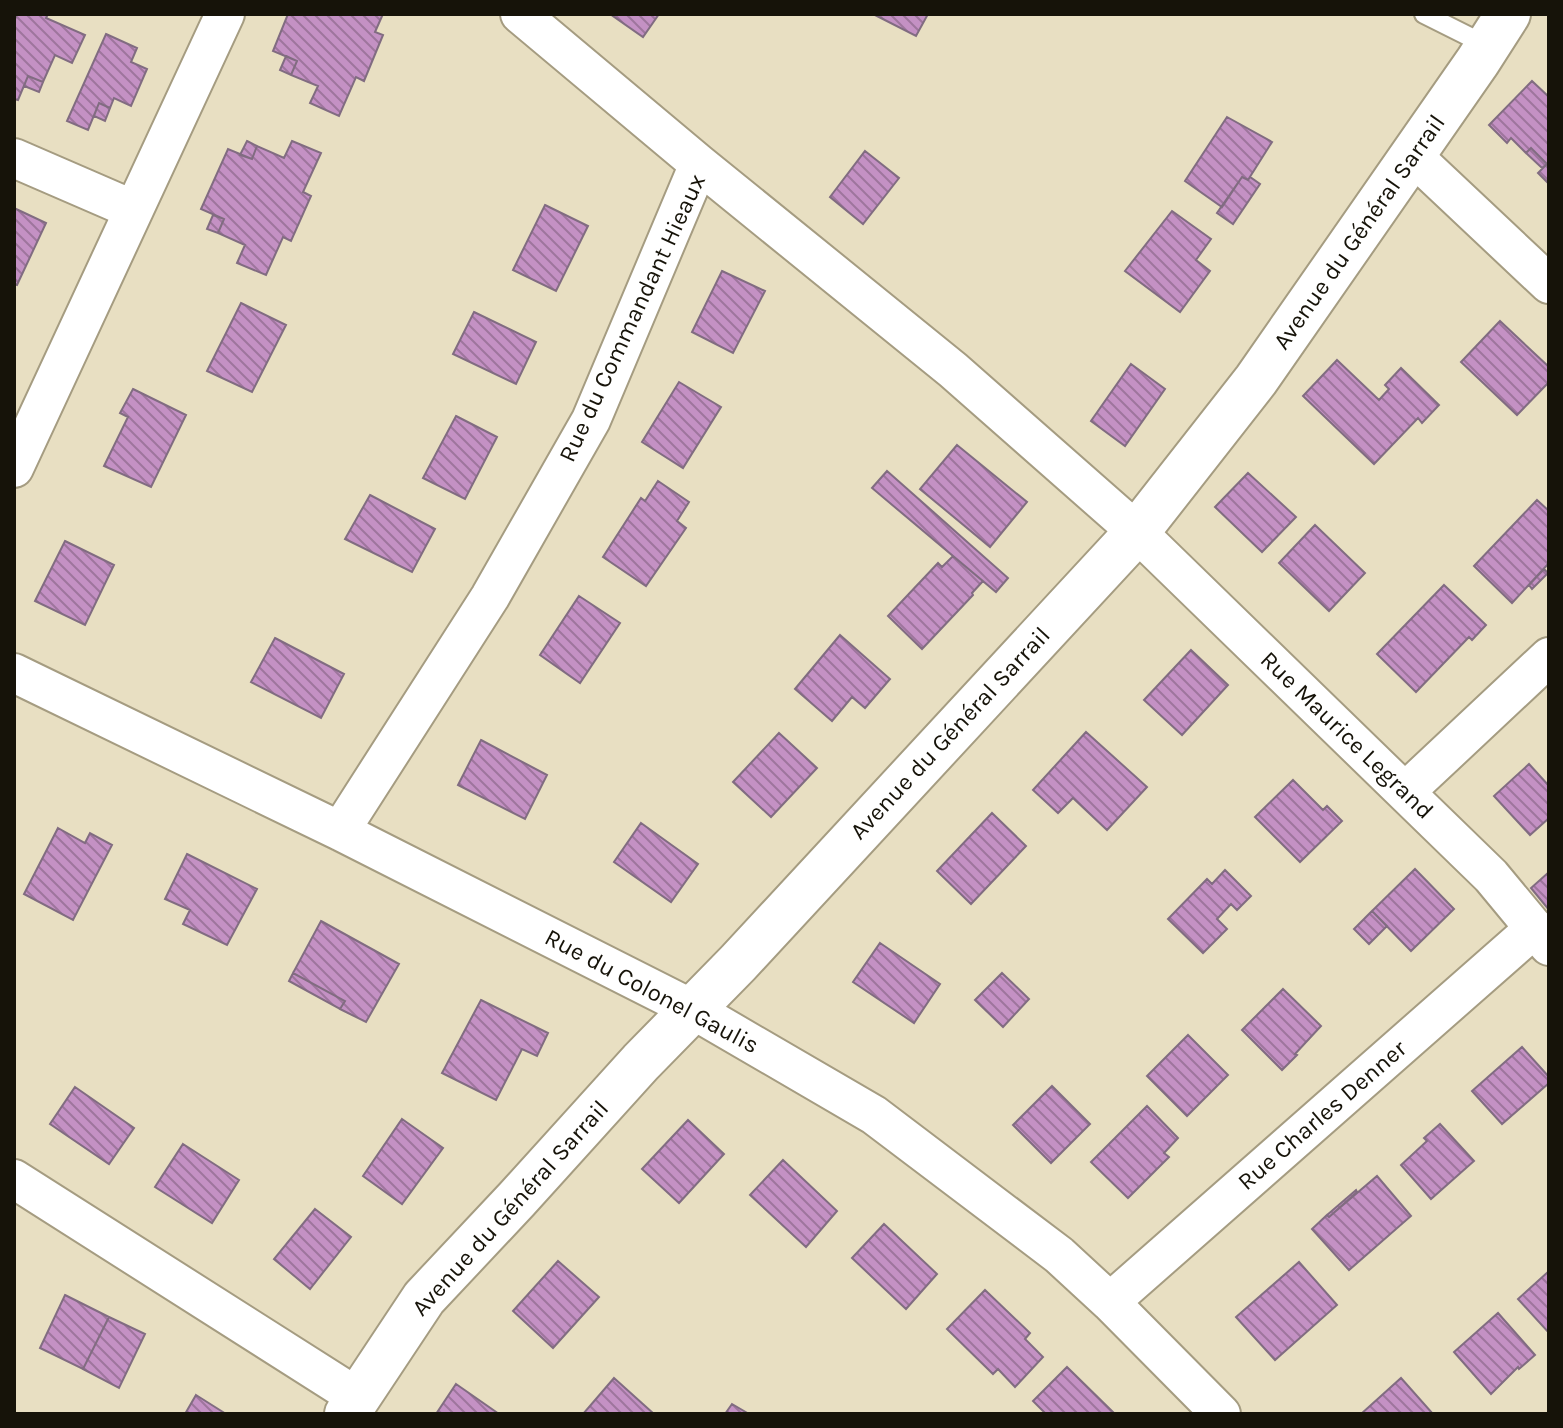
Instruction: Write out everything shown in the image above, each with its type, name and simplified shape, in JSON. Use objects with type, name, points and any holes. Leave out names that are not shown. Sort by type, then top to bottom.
[{"type":"street","points":[[14,468],[225,14]]},
{"type":"street","points":[[520,14],[699,164]]},
{"type":"street","name":"Avenue du Général Sarrail","points":[[352,1406],[424,1298],[1137,532],[1256,380],[1498,30]]},
{"type":"street","points":[[1413,156],[1549,284]]},
{"type":"street","points":[[14,158],[134,210]]},
{"type":"street","name":"Rue du Commandant Hieaux","points":[[340,831],[490,597],[591,420],[699,164],[953,370],[1137,532]]},
{"type":"street","name":"Rue Maurice Legrand","points":[[1137,532],[1491,876],[1542,937]]},
{"type":"street","points":[[1405,792],[1549,657]]},
{"type":"street","name":"Rue du Colonel Gaulis","points":[[14,673],[340,831],[692,1009],[874,1115],[1059,1255],[1221,1414]]},
{"type":"street","name":"Rue Charles Denner","points":[[1110,1302],[1542,937]]},
{"type":"street","points":[[15,1180],[352,1406]]},
{"type":"lane","points":[[1424,14],[1498,30]]},
{"type":"building","points":[[17,14],[48,14],[46,18],[85,35],[72,63],[55,55],[43,82],[28,76],[18,100],[14,99],[14,22]]},
{"type":"building","points":[[288,14],[383,14],[375,32],[383,35],[364,81],[356,77],[339,116],[310,103],[318,86],[291,75],[297,61],[273,51]]},
{"type":"building","points":[[610,14],[659,14],[643,37]]},
{"type":"building","points":[[873,14],[928,14],[916,36]]},
{"type":"building","points":[[106,34],[137,48],[131,62],[147,69],[131,106],[114,98],[110,108],[99,103],[88,130],[67,121]]},
{"type":"building","points":[[286,56],[297,61],[291,75],[280,70]]},
{"type":"building","points":[[28,76],[43,82],[39,92],[24,86]]},
{"type":"building","points":[[1532,81],[1549,97],[1549,184],[1538,173],[1547,164],[1531,148],[1526,153],[1511,138],[1507,143],[1489,125]]},
{"type":"building","points":[[99,103],[110,108],[105,121],[94,116]]},
{"type":"building","points":[[1227,117],[1272,142],[1248,180],[1242,177],[1222,207],[1185,181]]},
{"type":"building","points":[[247,141],[257,146],[252,159],[240,155]]},
{"type":"building","points":[[292,141],[321,153],[303,192],[311,196],[291,241],[283,237],[266,275],[237,263],[245,245],[218,233],[224,219],[201,209],[228,149],[252,159],[257,146],[284,158]]},
{"type":"building","points":[[1531,148],[1547,164],[1542,168],[1526,153]]},
{"type":"building","points":[[865,151],[899,178],[863,224],[830,197]]},
{"type":"building","points":[[1242,177],[1248,180],[1250,177],[1260,184],[1233,224],[1217,213]]},
{"type":"building","points":[[545,205],[588,226],[556,291],[513,270]]},
{"type":"building","points":[[14,208],[46,223],[17,285],[14,284]]},
{"type":"building","points":[[1172,211],[1211,239],[1196,260],[1210,271],[1180,312],[1125,271]]},
{"type":"building","points":[[213,215],[224,219],[218,233],[207,229]]},
{"type":"building","points":[[722,271],[765,291],[733,353],[692,332]]},
{"type":"building","points":[[241,303],[286,325],[252,392],[207,371]]},
{"type":"building","points":[[474,312],[536,342],[516,384],[453,354]]},
{"type":"building","points":[[1500,321],[1549,367],[1549,382],[1517,415],[1461,362]]},
{"type":"building","points":[[1337,360],[1379,400],[1389,389],[1385,385],[1401,368],[1439,405],[1422,423],[1418,418],[1374,464],[1303,396]]},
{"type":"building","points":[[1131,364],[1165,389],[1125,446],[1091,421]]},
{"type":"building","points":[[679,382],[721,407],[683,468],[642,442]]},
{"type":"building","points":[[133,389],[186,415],[151,487],[104,466],[128,417],[120,413]]},
{"type":"building","points":[[456,416],[497,437],[465,499],[423,478]]},
{"type":"building","points":[[957,445],[1027,502],[990,547],[920,489]]},
{"type":"building","points":[[887,471],[1008,578],[996,592],[872,488]]},
{"type":"building","points":[[1248,473],[1296,517],[1262,552],[1215,507]]},
{"type":"building","points":[[658,481],[689,502],[677,521],[686,528],[646,586],[603,557],[641,498],[645,501]]},
{"type":"building","points":[[370,495],[435,529],[412,572],[345,539]]},
{"type":"building","points":[[1537,500],[1549,511],[1549,563],[1512,603],[1474,566]]},
{"type":"building","points":[[1315,525],[1365,573],[1329,611],[1279,563]]},
{"type":"building","points":[[65,541],[114,565],[85,625],[35,601]]},
{"type":"building","points":[[953,556],[983,581],[922,649],[888,616],[938,563],[942,567]]},
{"type":"building","points":[[1544,569],[1548,573],[1532,589],[1529,585]]},
{"type":"building","points":[[1444,585],[1486,625],[1472,640],[1469,637],[1416,692],[1377,654]]},
{"type":"building","points":[[579,596],[620,623],[580,683],[540,655]]},
{"type":"building","points":[[840,635],[890,679],[865,708],[852,697],[832,721],[795,689]]},
{"type":"building","points":[[275,638],[344,674],[321,718],[251,682]]},
{"type":"building","points":[[1191,650],[1228,685],[1182,735],[1144,700]]},
{"type":"building","points":[[1086,732],[1147,787],[1107,830],[1073,798],[1058,813],[1033,790]]},
{"type":"building","points":[[779,733],[817,768],[771,817],[733,782]]},
{"type":"building","points":[[481,740],[547,775],[525,819],[458,785]]},
{"type":"building","points":[[1529,764],[1549,786],[1549,818],[1530,835],[1494,796]]},
{"type":"building","points":[[1293,780],[1323,810],[1327,806],[1342,821],[1300,862],[1255,817]]},
{"type":"building","points":[[992,813],[1026,846],[971,904],[937,871]]},
{"type":"building","points":[[641,823],[698,864],[671,902],[614,862]]},
{"type":"building","points":[[58,828],[85,843],[90,833],[112,845],[73,920],[24,894]]},
{"type":"building","points":[[187,854],[257,889],[227,945],[183,924],[190,910],[165,899]]},
{"type":"building","points":[[1415,869],[1454,909],[1411,951],[1372,911]]},
{"type":"building","points":[[1225,870],[1251,896],[1237,910],[1231,904],[1217,919],[1227,929],[1203,953],[1168,919],[1207,879],[1212,884]]},
{"type":"building","points":[[1549,872],[1549,910],[1531,888]]},
{"type":"building","points":[[1372,911],[1387,926],[1369,944],[1354,929]]},
{"type":"building","points":[[321,921],[399,964],[366,1022],[340,1009],[345,1001],[293,973]]},
{"type":"building","points":[[880,943],[940,984],[914,1023],[853,982]]},
{"type":"building","points":[[293,973],[345,1001],[340,1009],[289,981]]},
{"type":"building","points":[[1002,973],[1029,999],[1003,1027],[975,1000]]},
{"type":"building","points":[[1283,989],[1321,1026],[1282,1070],[1242,1030]]},
{"type":"building","points":[[481,1000],[548,1033],[537,1056],[522,1049],[496,1100],[442,1073]]},
{"type":"building","points":[[1188,1035],[1228,1075],[1187,1116],[1147,1076]]},
{"type":"building","points":[[1522,1047],[1549,1077],[1549,1083],[1502,1124],[1472,1091]]},
{"type":"building","points":[[1052,1086],[1090,1124],[1051,1163],[1013,1125]]},
{"type":"building","points":[[75,1087],[134,1128],[109,1164],[50,1124]]},
{"type":"building","points":[[1147,1106],[1178,1138],[1164,1153],[1169,1157],[1128,1198],[1091,1162]]},
{"type":"building","points":[[402,1119],[443,1148],[402,1204],[363,1176]]},
{"type":"building","points":[[688,1120],[724,1154],[679,1203],[642,1169]]},
{"type":"building","points":[[1440,1124],[1474,1161],[1431,1199],[1401,1165]]},
{"type":"building","points":[[183,1144],[239,1180],[212,1223],[155,1187]]},
{"type":"building","points":[[783,1160],[837,1211],[806,1247],[750,1195]]},
{"type":"building","points":[[1377,1176],[1411,1216],[1349,1270],[1312,1229]]},
{"type":"building","points":[[1356,1190],[1329,1217],[1327,1215]]},
{"type":"building","points":[[315,1209],[351,1237],[310,1289],[274,1259]]},
{"type":"building","points":[[884,1224],[937,1274],[906,1309],[852,1258]]},
{"type":"building","points":[[558,1261],[599,1297],[553,1348],[513,1311]]},
{"type":"building","points":[[1299,1262],[1337,1305],[1275,1360],[1236,1317]]},
{"type":"building","points":[[1549,1271],[1549,1333],[1518,1299]]},
{"type":"building","points":[[985,1290],[1030,1333],[1025,1339],[1043,1357],[1015,1387],[998,1369],[993,1374],[947,1329]]},
{"type":"building","points":[[65,1295],[109,1317],[83,1369],[40,1348]]},
{"type":"building","points":[[1498,1313],[1535,1355],[1491,1394],[1454,1352]]},
{"type":"building","points":[[109,1317],[145,1334],[119,1388],[83,1369]]},
{"type":"building","points":[[1067,1367],[1115,1414],[1046,1414],[1033,1401]]},
{"type":"building","points":[[614,1378],[654,1414],[583,1414]]},
{"type":"building","points":[[1401,1378],[1433,1414],[1361,1414]]},
{"type":"building","points":[[456,1384],[499,1414],[436,1414]]},
{"type":"building","points":[[196,1395],[226,1414],[185,1414]]},
{"type":"building","points":[[732,1404],[749,1414],[725,1414]]}]
